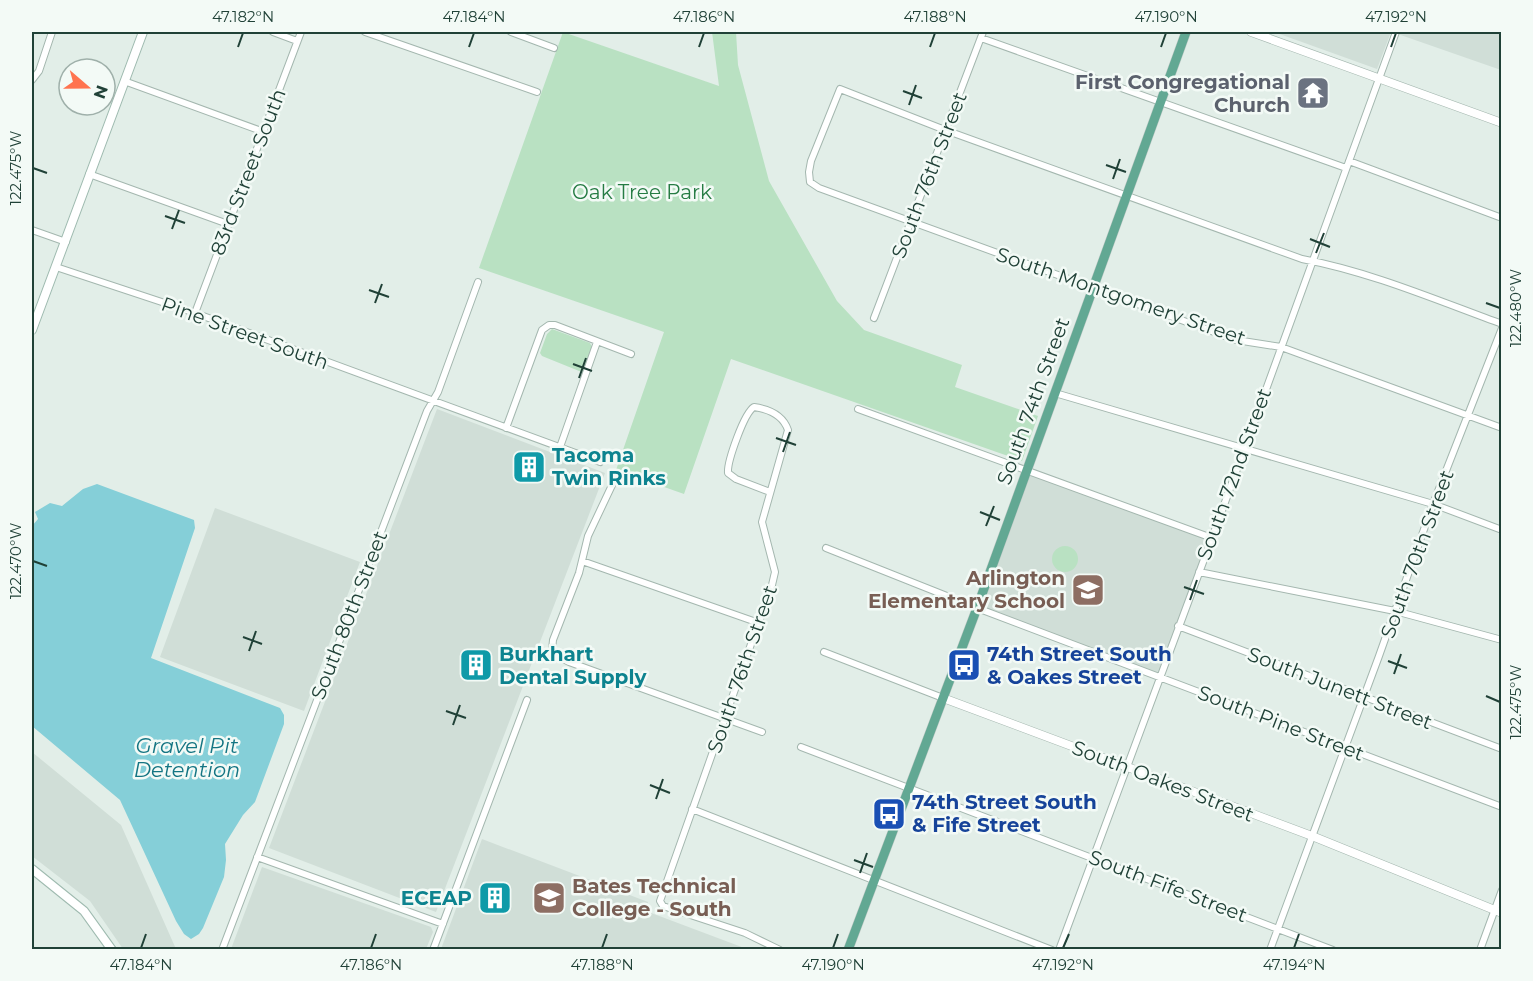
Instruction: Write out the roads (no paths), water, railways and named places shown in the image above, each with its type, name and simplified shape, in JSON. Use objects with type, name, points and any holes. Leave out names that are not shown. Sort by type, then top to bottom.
[{"type":"main road","points":[[32,330],[143,32]]},
{"type":"main road","name":"South 74th Street","points":[[848,950],[1028,471],[1186,32]]},
{"type":"main road","points":[[32,869],[84,911],[101,931],[112,950]]},
{"type":"street","points":[[33,80],[52,32]]},
{"type":"street","points":[[273,32],[297,40]]},
{"type":"street","name":"83rd Street South","points":[[195,313],[301,32]]},
{"type":"street","points":[[365,32],[537,92]]},
{"type":"street","points":[[511,32],[554,48]]},
{"type":"street","points":[[1251,32],[1502,123]]},
{"type":"street","name":"South 72nd Street","points":[[1059,950],[1396,32]]},
{"type":"street","points":[[982,35],[1160,104],[1346,168]]},
{"type":"street","name":"South 76th Street","points":[[874,318],[909,221],[982,35]]},
{"type":"street","points":[[124,81],[264,132]]},
{"type":"street","name":"South Montgomery Street","points":[[945,130],[840,88],[811,161],[810,182],[819,188],[1236,340],[1281,348],[1502,428]]},
{"type":"street","points":[[945,130],[1312,261],[1376,278],[1502,326]]},
{"type":"street","points":[[1349,161],[1502,218]]},
{"type":"street","points":[[89,174],[228,224]]},
{"type":"street","points":[[32,230],[66,242]]},
{"type":"street","name":"Pine Street South","points":[[56,267],[195,313],[433,400]]},
{"type":"street","name":"South 80th Street","points":[[222,950],[438,392],[478,282]]},
{"type":"street","points":[[506,428],[542,330],[549,325],[555,325],[631,354]]},
{"type":"street","name":"South 70th Street","points":[[1270,950],[1433,504],[1502,326]]},
{"type":"street","points":[[560,447],[597,342]]},
{"type":"street","points":[[1055,393],[1433,504],[1502,530]]},
{"type":"street","points":[[433,400],[600,462]]},
{"type":"street","name":"South 76th Street","points":[[770,492],[736,479],[728,473],[729,462],[749,410],[756,407],[778,415],[783,419],[788,430],[762,522],[775,572],[660,901],[661,905],[745,933],[780,950]]},
{"type":"street","points":[[858,409],[1212,538]]},
{"type":"street","points":[[614,481],[588,536],[582,561],[551,647],[555,654],[569,662],[762,732]]},
{"type":"street","name":"South Pine Street","points":[[826,548],[977,608],[1502,807]]},
{"type":"street","points":[[582,561],[759,623]]},
{"type":"street","points":[[1199,572],[1395,611],[1502,640]]},
{"type":"street","name":"South Junett Street","points":[[1178,627],[1502,749]]},
{"type":"street","name":"South Oakes Street","points":[[824,652],[1312,836],[1498,911]]},
{"type":"street","points":[[433,950],[527,700]]},
{"type":"street","name":"South Fife Street","points":[[801,747],[1333,950]]},
{"type":"street","points":[[692,809],[1052,950]]},
{"type":"street","points":[[257,857],[442,924]]},
{"type":"street","points":[[1480,950],[1498,911],[1502,890]]},
{"type":"water","name":"Gravel Pit Detention","points":[[97,484],[194,520],[195,528],[151,658],[280,708],[284,715],[284,724],[255,802],[243,815],[225,844],[224,877],[203,928],[191,939],[184,934],[176,921],[120,800],[32,726],[32,526],[38,519],[35,512],[50,503],[62,506],[83,489]]},
{"type":"place","name":"First Congregational Church","points":[[1313,93]]},
{"type":"place","name":"Tacoma Twin Rinks","points":[[529,467]]},
{"type":"place","name":"Arlington Elementary School","points":[[1088,590]]},
{"type":"place","name":"Burkhart Dental Supply","points":[[476,665]]},
{"type":"place","name":"74th Street South & Oakes Street","points":[[964,665]]},
{"type":"place","name":"74th Street South & Fife Street","points":[[889,814]]},
{"type":"place","name":"ECEAP","points":[[495,898]]},
{"type":"place","name":"Bates Technical College - South","points":[[549,898]]},
{"type":"park label","name":"Oak Tree Park","points":[[642,192]]}]
